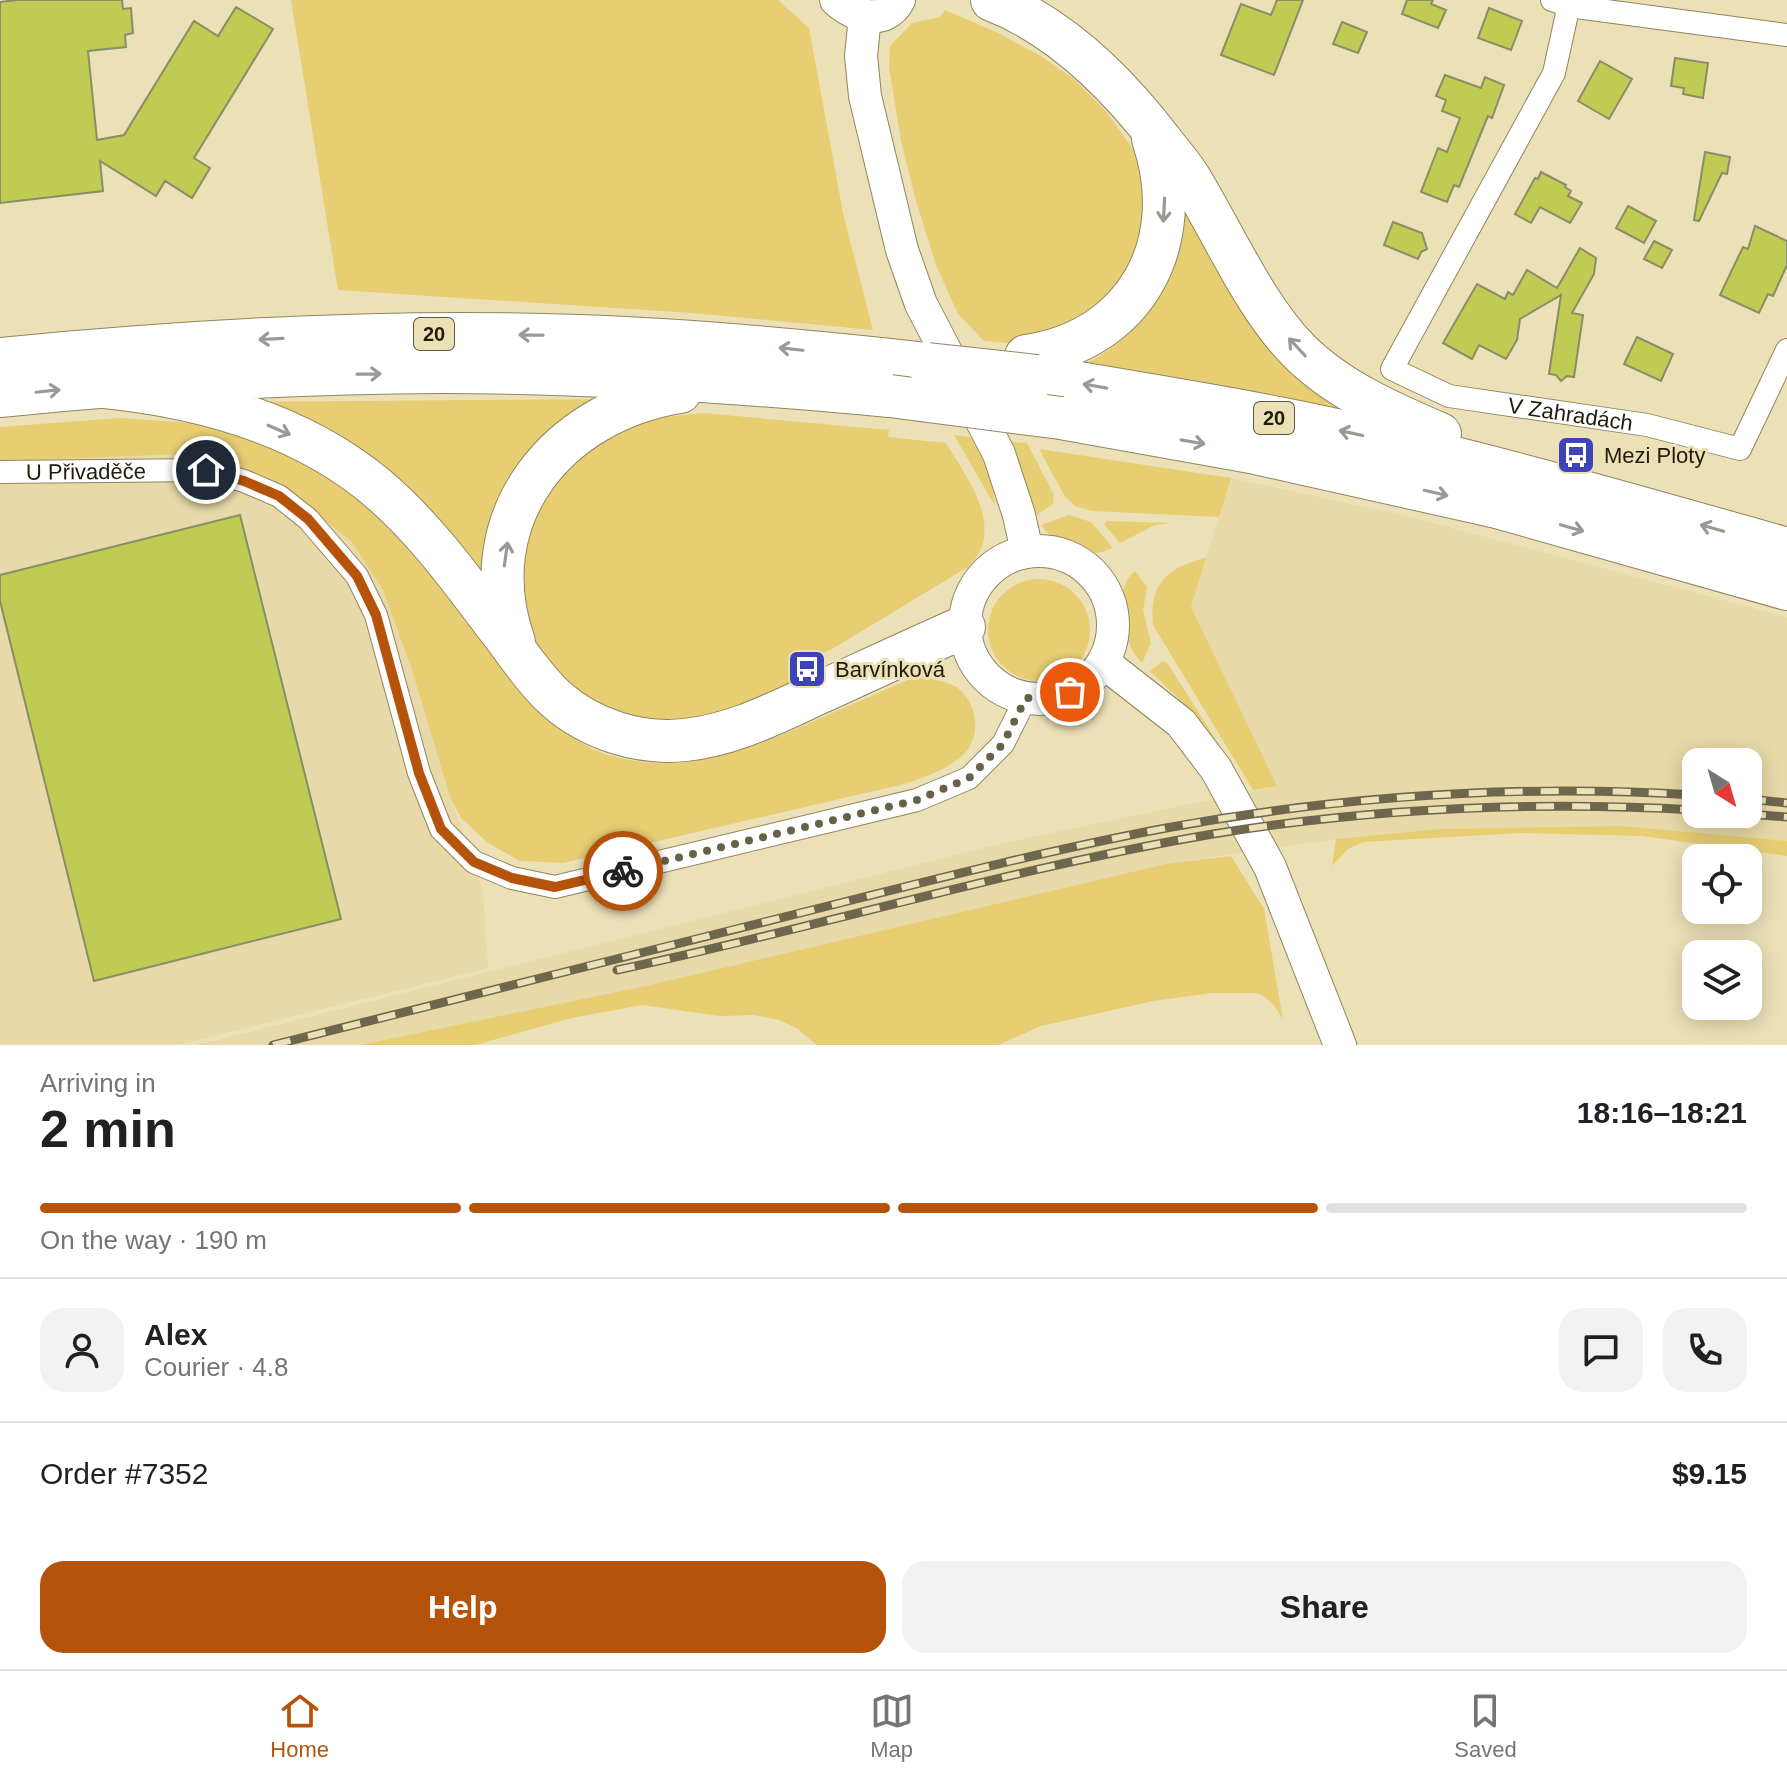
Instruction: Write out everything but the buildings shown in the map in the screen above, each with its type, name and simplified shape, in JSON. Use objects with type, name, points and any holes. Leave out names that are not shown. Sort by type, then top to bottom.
[{"type":"highway","points":[[992,0],[1038,23],[1099,69],[1142,116],[1190,178],[1271,317],[1299,351],[1333,379],[1394,414],[1443,435],[1508,471]]},
{"type":"highway","points":[[1032,366],[1099,329],[1129,303],[1150,270],[1162,232],[1164,192],[1157,153],[1142,116]]},
{"type":"highway","name":"20","points":[[0,359],[194,342],[436,334],[578,336],[738,344],[928,364],[1032,366],[1370,437],[1508,471],[1787,549]]},
{"type":"highway","name":"20","points":[[0,396],[95,386],[259,377],[443,372],[741,382],[890,396],[1061,418],[1251,452],[1497,507],[1787,589]]},
{"type":"highway","points":[[521,658],[507,616],[504,572],[510,530],[534,476],[575,436],[623,408],[664,395],[741,382]]},
{"type":"highway","points":[[95,386],[171,396],[244,416],[316,447],[348,466],[376,487],[421,531],[555,698],[591,723],[633,737],[682,741],[706,738],[746,726],[964,627]]},
{"type":"street","points":[[836,0],[848,10],[865,16],[887,14],[899,0]]},
{"type":"street","points":[[1564,2],[1787,35]]},
{"type":"street","name":"V Zahradách","points":[[1564,2],[1554,73],[1392,369],[1449,396],[1647,425],[1740,449],[1787,350]]},
{"type":"street","points":[[865,16],[861,56],[865,96],[902,250],[921,304],[999,454],[1019,515],[1027,552]]},
{"type":"street","name":"U Přivaděče","points":[[0,472],[206,470],[279,496],[308,519],[357,576],[376,615],[419,773],[441,829],[474,862],[526,881],[555,887],[917,800],[969,778],[1003,744],[1026,698]]},
{"type":"street","points":[[1027,552],[1047,552],[1068,557],[1085,568],[1099,583],[1109,601],[1113,622],[1111,643],[1103,662],[1089,680],[1070,692],[1048,699],[1026,698],[1002,690],[982,674],[969,652],[964,627],[967,606],[989,570],[1007,558],[1027,552]]},
{"type":"street","points":[[1103,662],[1181,723],[1216,769],[1270,867],[1340,1045]]},
{"type":"shaded area","points":[[291,0],[778,0],[809,28],[843,213],[873,330],[692,313],[338,290]]},
{"type":"shaded area","points":[[945,10],[1041,56],[1075,80],[1105,110],[1132,148],[1149,187],[1149,233],[1117,302],[1029,345],[984,341],[958,314],[936,265],[916,201],[901,141],[889,67],[890,46],[912,23],[940,17]]},
{"type":"shaded area","points":[[1181,198],[1371,424],[1076,369],[1103,354],[1128,334],[1158,298],[1171,266]]},
{"type":"shaded area","points":[[608,399],[487,576],[236,402]]},
{"type":"shaded area","points":[[703,413],[889,430],[888,437],[946,443],[980,505],[984,537],[979,553],[968,567],[832,649],[793,667],[799,679],[768,703],[720,722],[621,721],[545,667],[529,635],[516,553],[529,510],[599,434],[649,419]]},
{"type":"shaded area","points":[[120,418],[206,424],[259,436],[371,500],[556,725],[597,751],[627,760],[655,763],[712,758],[794,730],[928,671],[930,678],[953,685],[965,696],[974,712],[973,740],[962,756],[948,766],[900,785],[563,863],[520,861],[488,843],[461,818],[450,797],[411,667],[383,590],[352,542],[289,492],[225,464],[183,454],[0,461],[0,427]]},
{"type":"shaded area","points":[[0,434],[220,440],[378,558],[450,797],[483,891],[488,968],[177,1045],[0,1045]]},
{"type":"shaded area","points":[[954,435],[977,438],[993,486],[995,506]]},
{"type":"shaded area","points":[[1012,442],[1027,443],[1054,495],[1053,504],[1037,515]]},
{"type":"shaded area","points":[[1039,449],[1231,478],[1219,517],[1093,511],[1075,506],[1064,495]]},
{"type":"shaded area","points":[[1231,478],[1406,516],[1787,617],[1787,841],[1622,826],[1439,829],[1336,839],[1166,864],[650,985],[360,1045],[197,1045],[995,845],[1276,786],[1191,607]]},
{"type":"shaded area","points":[[1069,515],[1091,522],[1113,548],[1092,553],[1073,550],[1056,541],[1041,525]]},
{"type":"shaded area","points":[[1107,521],[1171,523],[1155,525],[1120,543],[1104,524]]},
{"type":"shaded area","points":[[1206,558],[1191,607],[1277,786],[1253,790],[1153,625],[1154,598],[1163,580],[1181,566]]},
{"type":"shaded area","points":[[1135,571],[1147,587],[1143,610],[1151,643],[1142,663],[1134,653],[1127,633],[1123,599],[1126,582]]},
{"type":"shaded area","points":[[1039,579],[1059,583],[1075,594],[1086,610],[1090,630],[1086,650],[1075,666],[1059,677],[1039,681],[1019,677],[1003,666],[992,650],[988,630],[992,610],[1003,594],[1019,583]]},
{"type":"shaded area","points":[[1163,661],[1168,664],[1223,751],[1184,704],[1150,671]]},
{"type":"shaded area","points":[[1622,826],[1787,841],[1787,856],[1762,853],[1762,844],[1700,844],[1642,836],[1520,833],[1363,842],[1348,849],[1332,866],[1336,839],[1439,829]]},
{"type":"shaded area","points":[[1231,856],[1264,909],[1283,1020],[1273,1004],[1257,993],[1212,993],[1153,1001],[1041,1026],[998,1045],[817,1045],[798,1029],[779,1020],[754,1015],[720,1016],[642,1005],[572,1018],[475,1045],[360,1045],[650,985],[1166,864]]},
{"type":"railway","points":[[273,1045],[939,878],[1166,828],[1298,808],[1430,795],[1563,791],[1682,794]]},
{"type":"railway","points":[[1762,800],[1787,803]]},
{"type":"railway","points":[[617,970],[1063,864],[1213,834],[1333,818],[1454,809],[1575,806],[1682,809]]},
{"type":"railway","points":[[1762,815],[1787,817]]},
{"type":"way so far","points":[[623,871],[917,800],[969,778],[1003,744],[1026,698],[1048,699],[1070,692]]},
{"type":"place","name":"Mezi Ploty","points":[[1576,455]]},
{"type":"place","name":"Barvínková","points":[[807,669]]},
{"type":"route","points":[[206,470],[279,496],[308,519],[357,576],[376,615],[419,773],[441,829],[474,862],[512,878],[555,887],[623,871]]}]
